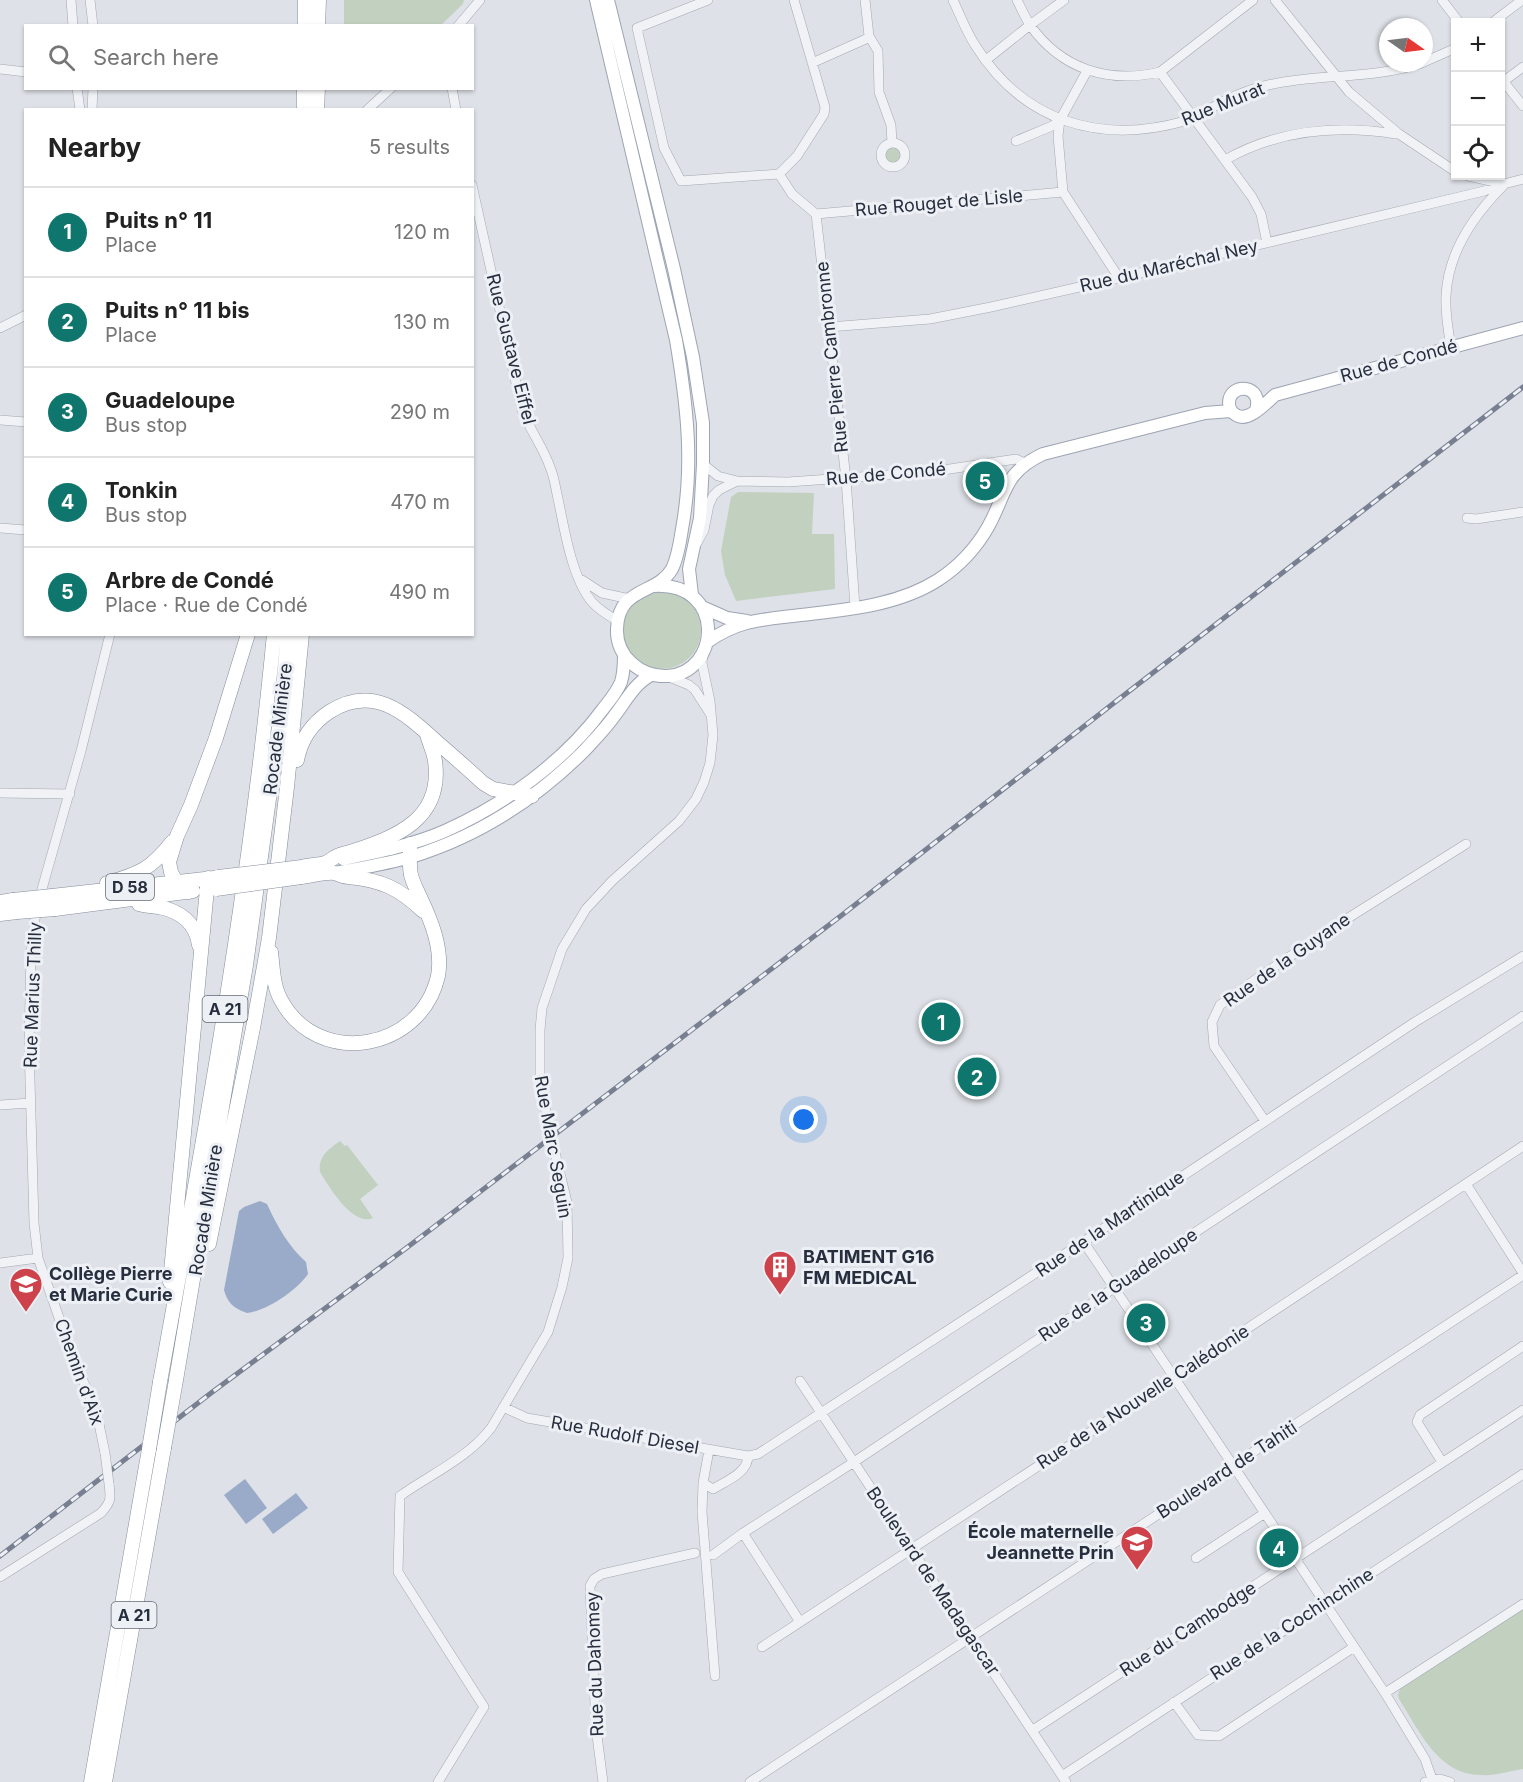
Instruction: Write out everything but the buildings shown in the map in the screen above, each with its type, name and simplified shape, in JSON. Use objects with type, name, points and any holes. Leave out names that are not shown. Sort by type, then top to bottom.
[{"type":"highway","points":[[305,0],[305,24]]},
{"type":"highway","points":[[318,24],[319,0]]},
{"type":"highway","points":[[304,90],[304,108]]},
{"type":"highway","points":[[317,108],[318,90]]},
{"type":"highway","points":[[189,892],[176,882],[169,862],[216,738],[247,636]]},
{"type":"highway","name":"Rocade Minière","points":[[91,1782],[234,958],[261,764],[274,636]]},
{"type":"highway","name":"Rocade Minière","points":[[105,1782],[185,1338],[248,954],[281,712],[288,636]]},
{"type":"highway","points":[[185,1338],[191,1330],[194,1319],[269,938],[302,636]]},
{"type":"highway","points":[[287,787],[293,778],[299,746],[320,718],[344,705],[369,701],[398,709],[483,783],[493,789],[532,796]]},
{"type":"highway","points":[[426,732],[435,758],[436,776],[434,791],[427,807],[417,820],[388,840],[336,856],[331,868],[343,877],[365,879],[392,886],[407,896],[430,918]]},
{"type":"highway","points":[[53,903],[147,869],[165,852],[177,836]]},
{"type":"highway","points":[[269,938],[275,987],[280,1000],[307,1029],[323,1037],[355,1044],[381,1040],[400,1031],[427,1004],[438,974],[437,941],[430,918],[411,877],[410,850]]},
{"type":"highway","name":"D 58","points":[[53,903],[176,882],[212,884],[331,868]]},
{"type":"highway","points":[[160,1382],[201,960],[212,884]]},
{"type":"highway","name":"D 58","points":[[0,914],[10,905],[132,900],[189,892],[212,884]]},
{"type":"highway","points":[[132,900],[142,905],[174,911],[185,917],[198,939],[201,960]]},
{"type":"main road","points":[[597,0],[676,340],[686,395],[689,439],[688,482],[679,548],[673,567],[666,578],[641,590],[630,599],[623,607],[618,621],[619,643],[631,664],[651,675],[667,676],[684,671],[698,660],[705,647],[709,630],[702,607],[692,596],[680,588],[667,585],[653,586]]},
{"type":"main road","points":[[608,0],[674,269],[693,357],[703,423],[700,518],[690,569],[692,596]]},
{"type":"main road","name":"Rue de Condé","points":[[1254,393],[1275,395],[1523,328]]},
{"type":"main road","points":[[1246,389],[1254,393],[1257,401],[1256,410],[1249,416],[1239,417],[1230,406],[1230,397],[1237,390],[1246,389]]},
{"type":"main road","name":"Rue de Condé","points":[[1256,410],[1275,395]]},
{"type":"main road","points":[[705,647],[732,628],[749,621],[855,607],[888,601],[920,590],[955,567],[970,552],[987,528],[1010,479],[1025,464],[1043,454],[1230,406]]},
{"type":"main road","points":[[702,607],[727,618],[749,621]]},
{"type":"main road","name":"D 58","points":[[410,850],[492,807],[545,769],[599,715],[620,684],[624,668],[624,654]]},
{"type":"main road","name":"D 58","points":[[331,868],[410,850],[472,832],[503,815],[532,796],[570,765],[614,717],[635,687],[651,675]]},
{"type":"street","points":[[71,0],[73,24]]},
{"type":"street","points":[[90,0],[93,24]]},
{"type":"street","points":[[460,24],[480,0]]},
{"type":"street","points":[[702,1],[637,28],[664,148],[681,181],[780,174],[797,156],[824,114],[825,107],[794,0]]},
{"type":"street","points":[[865,0],[869,36],[878,51],[879,92],[888,116],[892,143]]},
{"type":"street","name":"Rue Murat","points":[[953,0],[967,30],[986,60],[1019,95],[1060,120],[1102,130],[1127,131],[1168,125],[1193,117],[1228,99],[1260,87],[1301,79],[1379,72]]},
{"type":"street","points":[[1017,0],[1030,25],[1051,48],[1068,62],[1087,71],[1104,75],[1143,76],[1160,72],[1253,0]]},
{"type":"street","points":[[986,60],[1064,0]]},
{"type":"street","points":[[1275,0],[1349,92],[1399,134],[1451,169]]},
{"type":"street","points":[[1442,0],[1456,18]]},
{"type":"street","points":[[1498,18],[1522,0]]},
{"type":"street","points":[[812,63],[869,36]]},
{"type":"street","name":"Rue Murat","points":[[1433,58],[1451,50]]},
{"type":"street","points":[[1505,77],[1523,67]]},
{"type":"street","points":[[0,69],[24,72]]},
{"type":"street","points":[[1087,71],[1060,120],[1058,136],[1063,192],[1119,278]]},
{"type":"street","points":[[1160,72],[1252,197],[1261,214],[1267,243]]},
{"type":"street","points":[[1505,83],[1523,106]]},
{"type":"street","points":[[77,90],[80,108]]},
{"type":"street","points":[[92,108],[93,90]]},
{"type":"street","points":[[369,108],[389,90]]},
{"type":"street","points":[[452,90],[456,108]]},
{"type":"street","points":[[1016,141],[1052,126],[1060,120]]},
{"type":"street","points":[[1225,160],[1271,140],[1326,129],[1372,130],[1399,134]]},
{"type":"street","points":[[780,174],[792,194],[816,214]]},
{"type":"street","name":"Rue du Maréchal Ney","points":[[829,327],[938,317],[1119,278],[1485,191],[1523,179]]},
{"type":"street","points":[[1451,347],[1446,295],[1455,255],[1461,239],[1479,212],[1504,184],[1486,180]]},
{"type":"street","name":"Rue Rouget de Lisle","points":[[816,214],[1063,192]]},
{"type":"street","name":"Rue Gustave Eiffel","points":[[474,194],[522,410],[551,469],[574,566],[584,591],[608,616],[618,621]]},
{"type":"street","name":"Rue Pierre Cambronne","points":[[816,214],[846,479],[855,607]]},
{"type":"street","points":[[0,328],[24,316]]},
{"type":"street","points":[[0,420],[24,422]]},
{"type":"street","name":"Rue de Condé","points":[[703,464],[718,476],[737,481],[788,482],[930,472],[1002,460],[1016,459],[1025,464]]},
{"type":"street","points":[[694,548],[705,530],[709,505],[713,496],[719,489],[737,481]]},
{"type":"street","points":[[1467,518],[1476,519],[1523,512]]},
{"type":"street","points":[[0,528],[24,530]]},
{"type":"street","points":[[580,579],[602,593],[630,599]]},
{"type":"street","name":"Rue Marius Thilly","points":[[38,1258],[34,1223],[29,1044],[31,953],[35,919],[42,889],[70,794],[110,636]]},
{"type":"street","name":"Rue Marc Seguin","points":[[438,1782],[484,1707],[398,1572],[400,1496],[471,1450],[491,1428],[548,1332],[568,1258],[567,1202],[540,1077],[542,1008],[562,949],[586,909],[612,881],[674,827],[696,799],[704,782],[710,763],[713,735],[710,701],[702,663],[705,647]]},
{"type":"street","points":[[667,676],[695,690],[711,715]]},
{"type":"street","points":[[0,793],[70,794]]},
{"type":"street","name":"Rue de la Guyane","points":[[1265,1121],[1214,1046],[1212,1022],[1220,1005],[1271,968],[1466,844]]},
{"type":"street","name":"Rue de la Martinique","points":[[703,1483],[713,1489],[733,1477],[748,1463],[748,1456],[758,1454],[1415,1022],[1523,956]]},
{"type":"street","name":"Rue de la Guadeloupe","points":[[713,1555],[1523,1016]]},
{"type":"street","points":[[0,1105],[31,1102]]},
{"type":"street","name":"Rue de la Nouvelle Calédonie","points":[[762,1647],[1523,1146]]},
{"type":"street","points":[[1466,1184],[1523,1274]]},
{"type":"street","points":[[1083,1241],[1384,1693],[1425,1759],[1429,1781],[1440,1779],[1450,1782]]},
{"type":"street","points":[[0,1263],[38,1258]]},
{"type":"street","name":"Chemin d'Aix","points":[[0,1577],[100,1513],[111,1498],[102,1435],[90,1396],[76,1366],[38,1258]]},
{"type":"street","name":"Boulevard de Tahiti","points":[[750,1782],[1523,1274]]},
{"type":"street","points":[[1442,1462],[1417,1422],[1420,1415],[1523,1346]]},
{"type":"street","name":"Boulevard de Madagascar","points":[[800,1381],[1064,1779]]},
{"type":"street","name":"Rue Rudolf Diesel","points":[[503,1407],[526,1418],[748,1456]]},
{"type":"street","name":"Rue du Cambodge","points":[[1033,1730],[1523,1410]]},
{"type":"street","points":[[710,1450],[703,1483],[702,1512],[715,1676]]},
{"type":"street","name":"Rue de la Cochinchine","points":[[1064,1779],[1174,1702],[1523,1474]]},
{"type":"street","points":[[1196,1558],[1265,1513]]},
{"type":"street","points":[[743,1533],[800,1622]]},
{"type":"street","name":"Rue du Dahomey","points":[[603,1782],[596,1728],[590,1586],[594,1579],[602,1574],[695,1553]]},
{"type":"street","points":[[1384,1693],[1523,1604]]},
{"type":"street","points":[[1174,1702],[1198,1735],[1219,1736],[1354,1647]]},
{"type":"green space","points":[[344,0],[464,0],[463,4],[442,24],[344,24]]},
{"type":"green space","points":[[890,147],[896,147],[901,155],[899,161],[890,163],[885,158],[885,152]]},
{"type":"green space","points":[[738,492],[814,493],[812,534],[834,534],[835,589],[736,601],[725,575],[721,551],[731,497]]},
{"type":"green space","points":[[662,591],[677,594],[690,602],[698,615],[701,630],[698,645],[690,658],[677,666],[662,669],[647,666],[634,658],[626,645],[623,630],[626,615],[634,602],[647,594]]},
{"type":"green space","points":[[340,1141],[345,1146],[347,1145],[378,1185],[360,1199],[373,1218],[358,1217],[350,1211],[335,1196],[320,1172],[323,1157]]},
{"type":"green space","points":[[1523,1608],[1523,1769],[1492,1775],[1466,1773],[1441,1759],[1431,1749],[1399,1699],[1400,1689]]},
{"type":"water","points":[[260,1201],[267,1204],[284,1236],[306,1262],[308,1274],[297,1287],[281,1299],[247,1313],[232,1305],[224,1290],[239,1211]]},
{"type":"water","points":[[245,1479],[267,1508],[246,1524],[224,1495]]},
{"type":"water","points":[[296,1493],[308,1508],[273,1534],[262,1519]]},
{"type":"railway","points":[[0,1556],[211,1393],[409,1246],[842,915],[1523,387]]},
{"type":"place","name":"Arbre de Condé","points":[[985,481]]},
{"type":"place","name":"Puits n° 11","points":[[941,1022]]},
{"type":"place","name":"Puits n° 11 bis","points":[[977,1077]]},
{"type":"place","name":"BATIMENT G16 FM MEDICAL","points":[[780,1296]]},
{"type":"place","name":"Collège Pierre et Marie Curie","points":[[26,1313]]},
{"type":"place","name":"Guadeloupe","points":[[1146,1323]]},
{"type":"place","name":"Tonkin","points":[[1279,1548]]},
{"type":"place","name":"École maternelle Jeannette Prin","points":[[1137,1571]]}]
